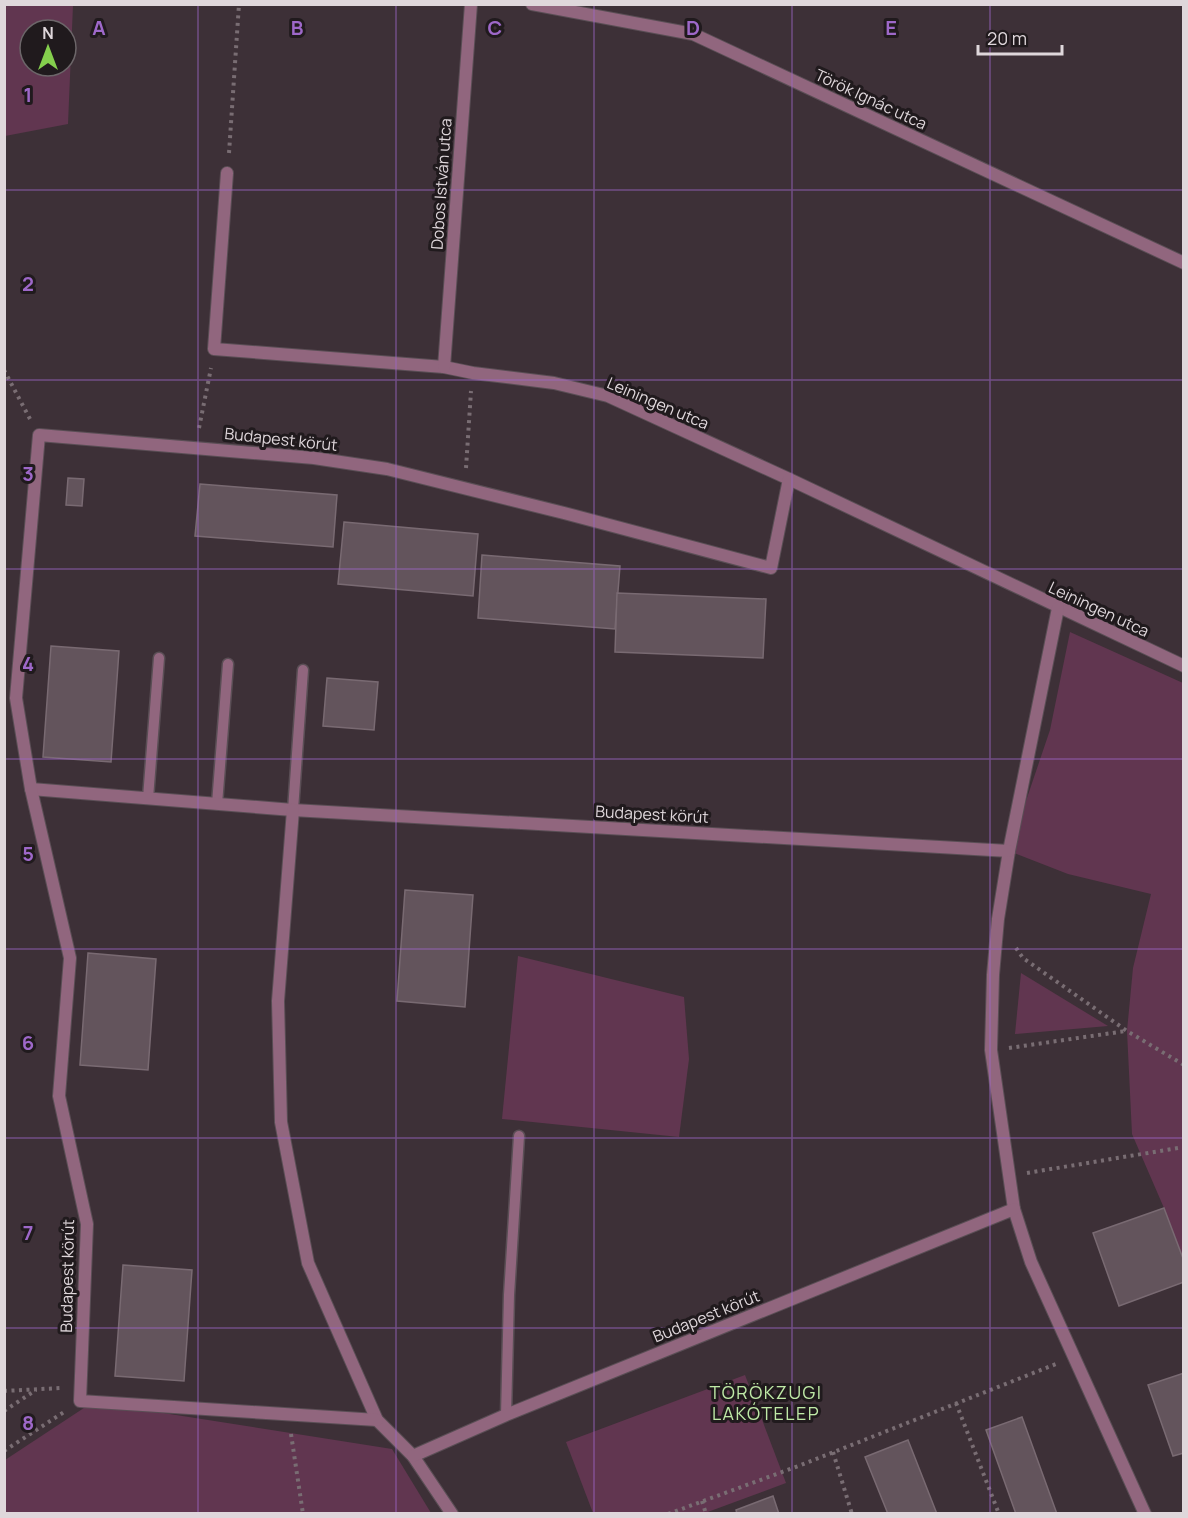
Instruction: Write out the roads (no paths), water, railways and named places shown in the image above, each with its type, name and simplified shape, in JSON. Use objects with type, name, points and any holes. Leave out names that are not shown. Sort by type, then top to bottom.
[{"type":"street","name":"Dobos István utca","points":[[444,367],[471,4]]},
{"type":"street","name":"Török Ignác utca","points":[[532,4],[693,34],[1184,263]]},
{"type":"street","name":"Leiningen utca","points":[[228,173],[214,349],[444,367],[554,383],[608,396],[1184,666]]},
{"type":"street","name":"Budapest körút","points":[[377,1420],[80,1401],[87,1224],[59,1096],[70,958],[31,789],[16,698],[39,435],[314,458],[387,469],[771,568],[789,479]]},
{"type":"street","points":[[1058,608],[1009,851],[998,919],[993,975],[991,1050],[1014,1209],[1031,1262],[1145,1514]]},
{"type":"street","name":"Budapest körút","points":[[31,789],[293,810],[1009,851]]},
{"type":"street","points":[[293,810],[278,1001],[281,1122],[308,1263],[377,1420],[413,1456],[452,1514]]},
{"type":"street","name":"Budapest körút","points":[[413,1456],[506,1415],[1014,1209]]},
{"type":"lane","points":[[148,798],[159,658]]},
{"type":"lane","points":[[217,804],[228,664]]},
{"type":"lane","points":[[293,810],[303,670]]},
{"type":"lane","points":[[506,1415],[509,1295],[519,1136]]},
{"type":"district","name":"TÖRÖKZUGI LAKÓTELEP","points":[[766,1403]]}]
